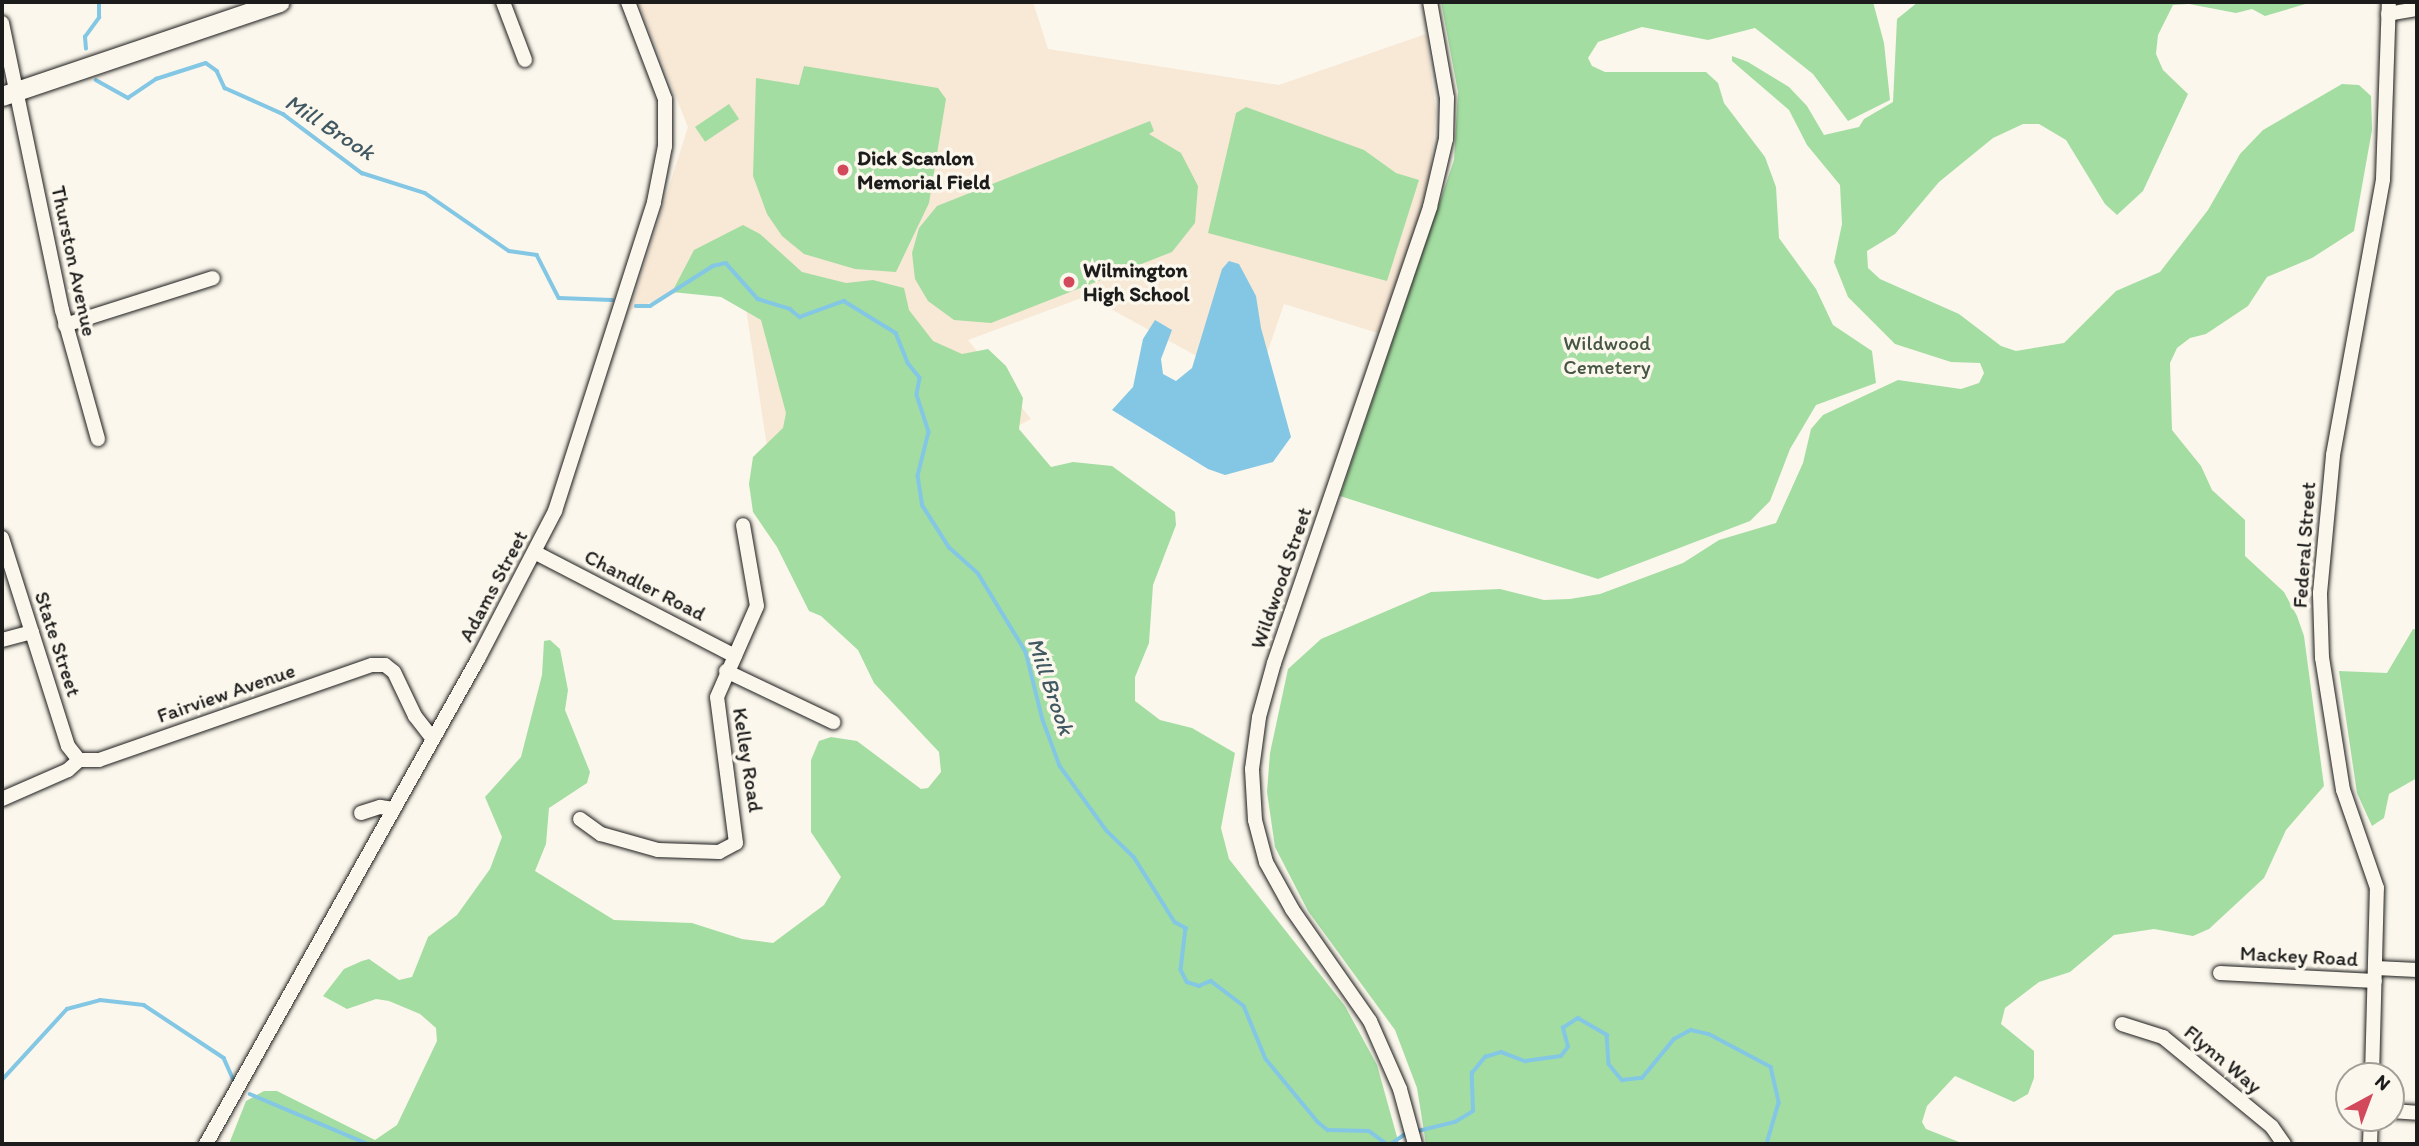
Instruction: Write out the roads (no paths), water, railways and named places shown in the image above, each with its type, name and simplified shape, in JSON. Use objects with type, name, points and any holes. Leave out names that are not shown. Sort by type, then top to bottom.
[{"type":"main road","points":[[8,94],[279,2]]},
{"type":"street","points":[[503,2],[525,60]]},
{"type":"street","name":"Adams Street","points":[[206,1144],[536,553],[582,429],[654,202],[663,157],[664,99],[628,2]]},
{"type":"street","name":"Wildwood Street","points":[[1415,1144],[1409,1119],[1370,1021],[1288,903],[1266,862],[1255,820],[1252,769],[1259,717],[1277,652],[1430,207],[1446,139],[1447,98],[1430,2]]},
{"type":"street","name":"Federal Street","points":[[2373,1062],[2377,888],[2341,779],[2322,658],[2320,593],[2333,455],[2383,179],[2388,8],[2415,8]]},
{"type":"street","name":"Thurston Avenue","points":[[2,23],[8,94],[65,325],[98,439]]},
{"type":"street","points":[[65,325],[213,278]]},
{"type":"street","name":"Kelley Road","points":[[580,819],[601,834],[646,848],[719,852],[733,848],[738,836],[717,701],[726,671],[757,606],[743,525]]},
{"type":"street","name":"State Street","points":[[2,538],[68,746],[79,760]]},
{"type":"street","name":"Chandler Road","points":[[536,553],[735,656]]},
{"type":"street","points":[[2,640],[32,632]]},
{"type":"street","name":"Fairview Avenue","points":[[2,799],[68,770],[79,760],[99,760],[376,665],[394,672],[415,716],[433,739]]},
{"type":"street","points":[[726,671],[833,722]]},
{"type":"street","points":[[361,813],[380,807],[394,809]]},
{"type":"street","name":"Mackey Road","points":[[2220,973],[2376,975],[2417,970]]},
{"type":"street","name":"Flynn Way","points":[[2123,1024],[2163,1037],[2272,1127],[2284,1144]]},
{"type":"water","points":[[1229,261],[1239,264],[1256,296],[1261,328],[1291,437],[1273,462],[1225,475],[1208,469],[1112,410],[1133,387],[1143,339],[1155,320],[1172,330],[1161,359],[1163,374],[1176,381],[1192,368],[1222,269]]},
{"type":"waterway","name":"Mill Brook","points":[[86,49],[85,37],[99,18],[99,2]]},
{"type":"waterway","name":"Mill Brook","points":[[96,80],[128,98],[156,79],[206,63],[217,71],[225,88],[283,114],[362,173],[425,193],[509,251],[537,255],[559,298],[612,300]]},
{"type":"waterway","name":"Mill Brook","points":[[636,306],[650,306],[713,266],[726,263],[758,299],[790,309],[800,317],[844,301],[896,333],[908,363],[920,378],[917,395],[929,432],[918,476],[923,506],[949,547],[978,573],[1026,652],[1043,720],[1060,766],[1107,831],[1134,857],[1175,922],[1186,928],[1181,970],[1187,982],[1199,986],[1211,981],[1244,1006],[1266,1059],[1318,1122],[1328,1130],[1369,1131],[1387,1144]]},
{"type":"waterway","name":"Mill Brook","points":[[2,1080],[67,1009],[100,1000],[144,1005],[224,1058],[234,1080]]},
{"type":"waterway","points":[[1414,1132],[1455,1122],[1473,1111],[1472,1073],[1485,1057],[1501,1052],[1525,1061],[1561,1056],[1568,1047],[1563,1028],[1578,1018],[1607,1035],[1609,1064],[1622,1080],[1642,1078],[1674,1039],[1691,1030],[1709,1034],[1771,1067],[1779,1103],[1767,1144]]},
{"type":"waterway","name":"Mill Brook","points":[[250,1094],[368,1144]]},
{"type":"waterway","points":[[1391,1144],[1407,1133]]},
{"type":"place","name":"Dick Scanlon Memorial Field","points":[[843,170]]},
{"type":"place","name":"Wilmington High School","points":[[1069,282]]},
{"type":"park label","name":"Wildwood Cemetery","points":[[1607,355]]}]
